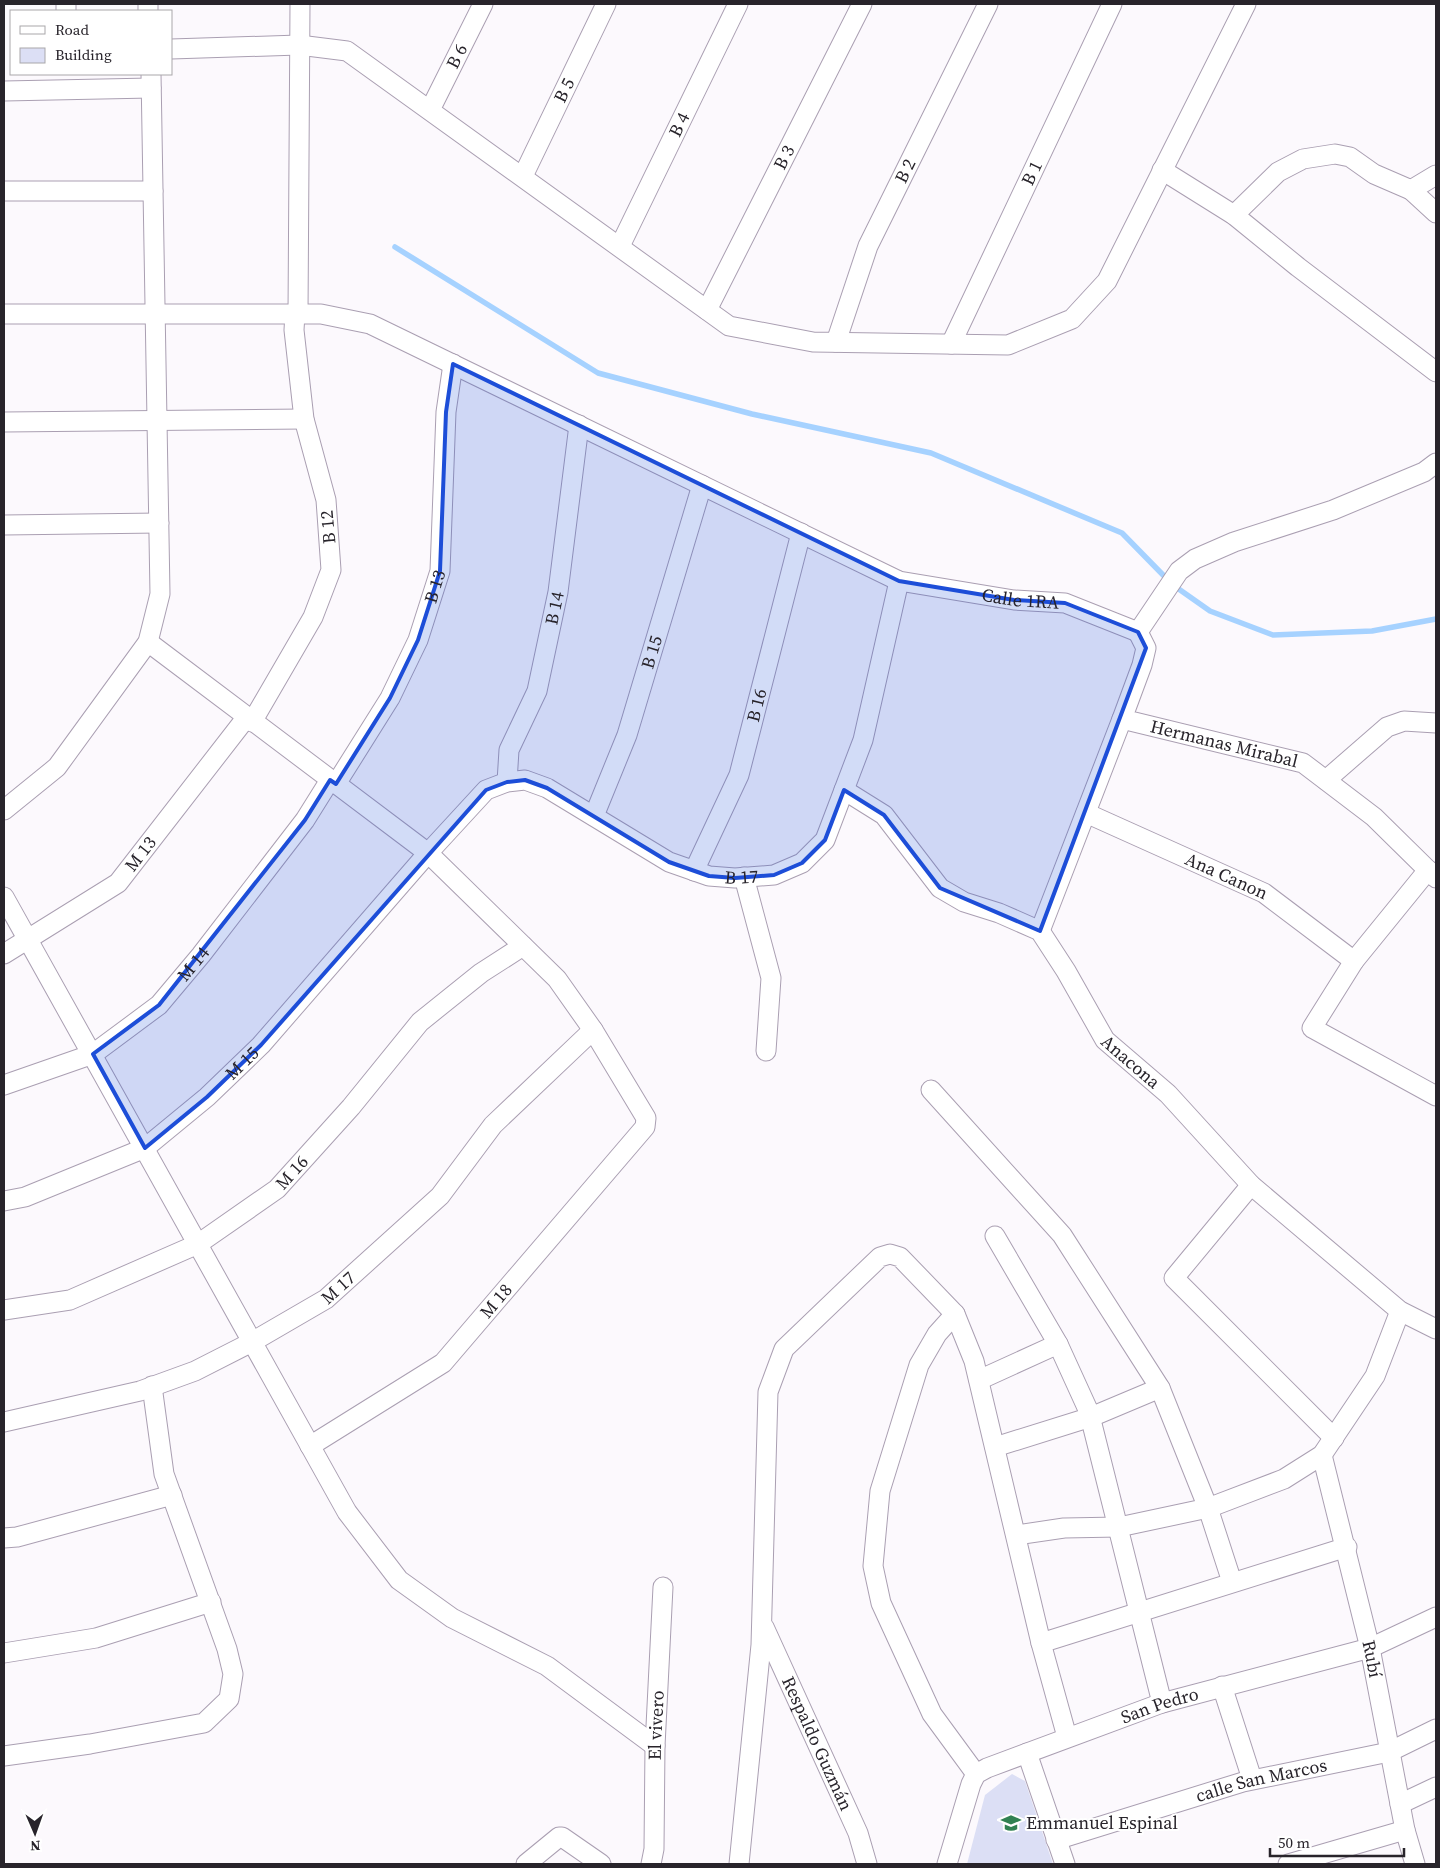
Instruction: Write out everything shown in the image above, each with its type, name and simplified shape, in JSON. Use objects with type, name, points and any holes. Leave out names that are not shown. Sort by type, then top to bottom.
[{"type":"street","name":"B 12","points":[[249,720],[313,617],[332,570],[326,500],[304,419],[294,330],[296,314],[300,4]]},
{"type":"street","name":"B 6","points":[[430,110],[483,4]]},
{"type":"street","name":"B 5","points":[[523,176],[606,4]]},
{"type":"street","name":"B 4","points":[[620,246],[738,4]]},
{"type":"street","name":"B 3","points":[[707,310],[862,4]]},
{"type":"street","name":"B 2","points":[[836,342],[868,246],[988,4]]},
{"type":"street","name":"B 1","points":[[951,344],[1112,4]]},
{"type":"street","points":[[172,49],[299,45],[346,51],[523,176],[729,326],[813,342],[1008,345],[1072,319],[1107,281],[1246,4]]},
{"type":"street","points":[[4,91],[67,82],[151,81],[160,594],[148,642],[56,767],[4,810]]},
{"type":"street","points":[[1234,215],[1278,172],[1303,159],[1320,154],[1350,157],[1374,174],[1411,190],[1436,213]]},
{"type":"street","points":[[1162,170],[1234,215],[1298,267],[1436,372]]},
{"type":"street","points":[[1411,190],[1436,175]]},
{"type":"street","points":[[4,191],[153,191]]},
{"type":"street","name":"Calle 1RA","points":[[4,314],[155,316],[320,314],[370,324],[899,581],[1014,600],[1066,604],[1138,632]]},
{"type":"street","name":"B 13","points":[[333,782],[390,698],[414,648],[440,571],[446,412],[453,364]]},
{"type":"street","points":[[4,422],[304,419]]},
{"type":"street","name":"B 14","points":[[507,782],[509,750],[537,691],[558,592],[579,426]]},
{"type":"street","points":[[844,790],[884,815],[940,888],[964,902],[1000,913],[1040,931],[1142,665],[1146,648],[1138,632],[1179,571],[1195,559],[1234,542],[1333,510],[1424,472],[1436,463]]},
{"type":"street","name":"B 15","points":[[594,816],[627,735],[702,485]]},
{"type":"street","points":[[4,525],[159,523]]},
{"type":"street","name":"B 16","points":[[694,871],[739,775],[800,533]]},
{"type":"street","name":"B 17","points":[[428,853],[486,790],[507,782],[525,780],[547,788],[669,862],[709,876],[744,877],[774,875],[802,863],[825,840],[863,740],[899,581]]},
{"type":"street","points":[[148,642],[249,720],[428,853],[557,979],[593,1030]]},
{"type":"street","name":"M 13","points":[[4,954],[118,883],[249,720]]},
{"type":"street","name":"Hermanas Mirabal","points":[[1122,720],[1303,763],[1374,817],[1432,874]]},
{"type":"street","points":[[1326,780],[1387,727],[1404,721],[1436,724]]},
{"type":"street","name":"M 14","points":[[4,1085],[93,1054],[159,1005],[202,956],[333,782]]},
{"type":"street","name":"Ana Canon","points":[[1086,813],[1264,893],[1354,961]]},
{"type":"street","name":"M 15","points":[[4,1201],[25,1197],[145,1148],[207,1097],[261,1045],[428,853]]},
{"type":"street","points":[[1432,874],[1354,961],[1312,1028],[1436,1096]]},
{"type":"street","points":[[744,877],[771,978],[766,1051]]},
{"type":"street","points":[[4,897],[346,1512],[399,1580],[452,1618],[547,1666],[656,1746]]},
{"type":"street","name":"Anacona","points":[[1040,931],[1066,971],[1105,1040],[1168,1094],[1251,1185],[1400,1311],[1436,1329]]},
{"type":"street","name":"M 16","points":[[4,1310],[70,1300],[198,1244],[277,1189],[351,1108],[420,1022],[481,973],[523,946]]},
{"type":"street","name":"M 18","points":[[310,1446],[443,1363],[645,1127],[646,1118],[593,1030]]},
{"type":"street","name":"M 17","points":[[4,1422],[152,1386],[195,1371],[252,1342],[326,1299],[440,1196],[493,1125],[593,1030]]},
{"type":"street","points":[[931,1090],[1062,1235],[1160,1388],[1208,1508],[1232,1582]]},
{"type":"street","points":[[1251,1185],[1174,1278],[1334,1438]]},
{"type":"street","points":[[995,1236],[1058,1344],[1090,1418],[1141,1613],[1162,1703]]},
{"type":"street","points":[[739,1864],[762,1622],[768,1392],[784,1349],[880,1257],[890,1254],[900,1257],[955,1314],[974,1361],[1041,1643],[1067,1737]]},
{"type":"street","points":[[1016,1534],[1064,1528],[1119,1527],[1208,1508],[1284,1479],[1322,1456],[1374,1376],[1400,1311]]},
{"type":"street","points":[[947,1864],[965,1799],[976,1774],[932,1714],[881,1603],[873,1566],[880,1491],[920,1365],[937,1334],[955,1314]]},
{"type":"street","points":[[979,1380],[1058,1344]]},
{"type":"street","points":[[4,1756],[90,1744],[204,1723],[229,1699],[232,1674],[227,1649],[164,1474],[152,1386]]},
{"type":"street","points":[[995,1447],[1090,1418],[1160,1388]]},
{"type":"street","name":"Rubí","points":[[1322,1456],[1370,1648],[1405,1830],[1415,1864]]},
{"type":"street","points":[[4,1538],[17,1537],[172,1495]]},
{"type":"street","points":[[1041,1643],[1346,1547]]},
{"type":"street","name":"El vivero","points":[[651,1864],[654,1849],[656,1746],[663,1587]]},
{"type":"street","points":[[4,1653],[96,1638],[211,1602]]},
{"type":"street","name":"San Pedro","points":[[976,1774],[986,1768],[1067,1737],[1162,1703],[1370,1648],[1436,1617]]},
{"type":"street","name":"Respaldo Guzmán","points":[[762,1622],[858,1833],[867,1864]]},
{"type":"street","points":[[1222,1686],[1252,1780]]},
{"type":"street","name":"calle San Marcos","points":[[1056,1840],[1252,1780],[1389,1752],[1436,1729]]},
{"type":"street","points":[[1027,1753],[1064,1864]]},
{"type":"street","points":[[1400,1804],[1436,1787]]},
{"type":"street","points":[[1288,1864],[1405,1830]]},
{"type":"street","points":[[526,1864],[559,1837],[562,1837],[601,1864]]},
{"type":"highlighted area","points":[[453,364],[899,581],[1014,600],[1065,603],[1138,632],[1146,648],[1040,931],[940,888],[884,815],[844,790],[825,840],[802,863],[774,875],[735,878],[709,876],[669,862],[547,788],[525,780],[507,782],[486,790],[261,1045],[207,1097],[145,1148],[93,1054],[159,1005],[305,820],[330,780],[336,784],[390,698],[418,640],[440,571],[446,412]]},
{"type":"building","name":"Emmanuel Espinal","points":[[1012,1774],[1025,1781],[1053,1864],[967,1864],[985,1795]]},
{"type":"waterway","points":[[395,247],[598,373],[752,414],[931,453],[1122,533],[1166,578]]},
{"type":"waterway","points":[[1173,585],[1210,611],[1273,635],[1372,631],[1436,619]]},
{"type":"place","name":"Emmanuel Espinal","points":[[1011,1823]]}]
